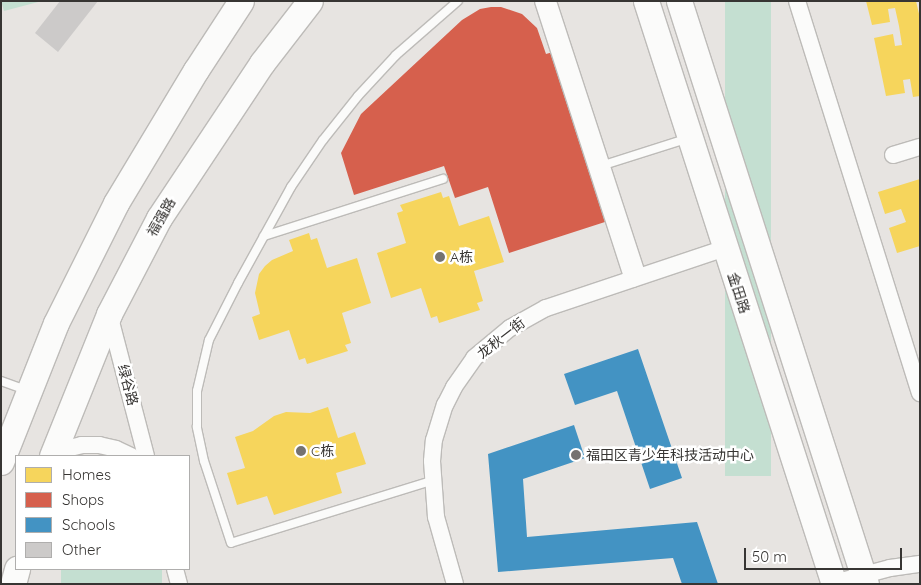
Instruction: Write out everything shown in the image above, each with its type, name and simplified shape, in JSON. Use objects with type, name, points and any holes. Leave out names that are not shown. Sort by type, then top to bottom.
[{"type":"main road","points":[[1,462],[56,323],[116,203],[240,1]]},
{"type":"main road","name":"福强路","points":[[53,455],[109,314],[159,218],[262,63],[310,1]]},
{"type":"main road","name":"金田路","points":[[646,1],[834,584]]},
{"type":"main road","points":[[679,1],[865,579]]},
{"type":"main road","points":[[13,584],[17,570]]},
{"type":"street","points":[[543,1],[638,277]]},
{"type":"street","points":[[797,1],[920,393]]},
{"type":"street","points":[[892,155],[920,147]]},
{"type":"street","name":"龙秋一街","points":[[454,584],[436,517],[432,462],[438,423],[454,387],[474,358],[510,328],[527,318],[571,299],[725,248]]},
{"type":"street","name":"绿谷路","points":[[109,314],[146,455]]},
{"type":"street","points":[[55,455],[66,449],[82,445],[99,444],[129,455]]},
{"type":"street","points":[[834,584],[865,579],[897,566],[920,564]]},
{"type":"street","points":[[175,570],[179,584]]},
{"type":"lane","points":[[432,481],[230,542],[204,461],[197,427],[197,391],[209,340],[291,187],[358,96],[396,55],[458,1]]},
{"type":"lane","points":[[552,1],[607,164],[638,277]]},
{"type":"lane","points":[[607,164],[690,138]]},
{"type":"lane","points":[[264,236],[443,179]]},
{"type":"lane","points":[[1,381],[28,390]]},
{"type":"green space","points":[[1,1],[42,1],[4,11]]},
{"type":"green space","points":[[725,1],[771,1],[771,476],[725,476]]},
{"type":"green space","points":[[61,570],[162,570],[162,584],[61,584]]},
{"type":"building: Homes","points":[[866,1],[916,1],[920,18],[920,96],[913,97],[910,79],[903,80],[905,93],[886,96],[874,38],[893,34],[895,46],[902,45],[899,26],[895,8],[888,9],[890,22],[872,25]]},
{"type":"building: Homes","points":[[920,179],[920,246],[897,253],[889,228],[906,222],[901,209],[885,214],[878,192]]},
{"type":"building: Homes","name":"A栋","points":[[441,192],[443,198],[449,196],[459,226],[489,216],[504,262],[474,271],[483,301],[477,303],[480,310],[439,323],[437,316],[431,318],[421,288],[391,298],[377,253],[406,243],[397,213],[403,211],[400,205]]},
{"type":"building: Homes","points":[[309,233],[311,240],[317,238],[327,268],[357,258],[371,303],[342,313],[351,343],[345,345],[348,351],[307,364],[305,358],[299,360],[289,330],[259,340],[252,317],[260,314],[255,293],[259,274],[272,260],[293,251],[289,240]]},
{"type":"building: Homes","name":"C栋","points":[[328,407],[338,438],[355,432],[366,464],[336,473],[342,493],[274,515],[267,496],[237,505],[227,473],[245,468],[235,437],[253,431],[274,416],[286,412],[310,413]]},
{"type":"building: Shops","points":[[501,7],[522,14],[537,28],[546,54],[553,52],[608,221],[509,253],[488,187],[455,198],[444,166],[354,195],[341,153],[361,114],[462,20],[480,9]]},
{"type":"building: Schools","points":[[638,349],[682,478],[650,489],[617,391],[575,405],[564,374]]},
{"type":"building: Schools","points":[[574,425],[585,458],[523,479],[527,537],[697,522],[718,584],[682,584],[673,558],[498,572],[488,454]]},
{"type":"building: Other","points":[[60,1],[98,1],[58,52],[35,33]]},
{"type":"place","name":"A栋","points":[[440,257]]},
{"type":"place","name":"C栋","points":[[301,451]]},
{"type":"place","name":"福田区青少年科技活动中心","points":[[576,455]]}]
